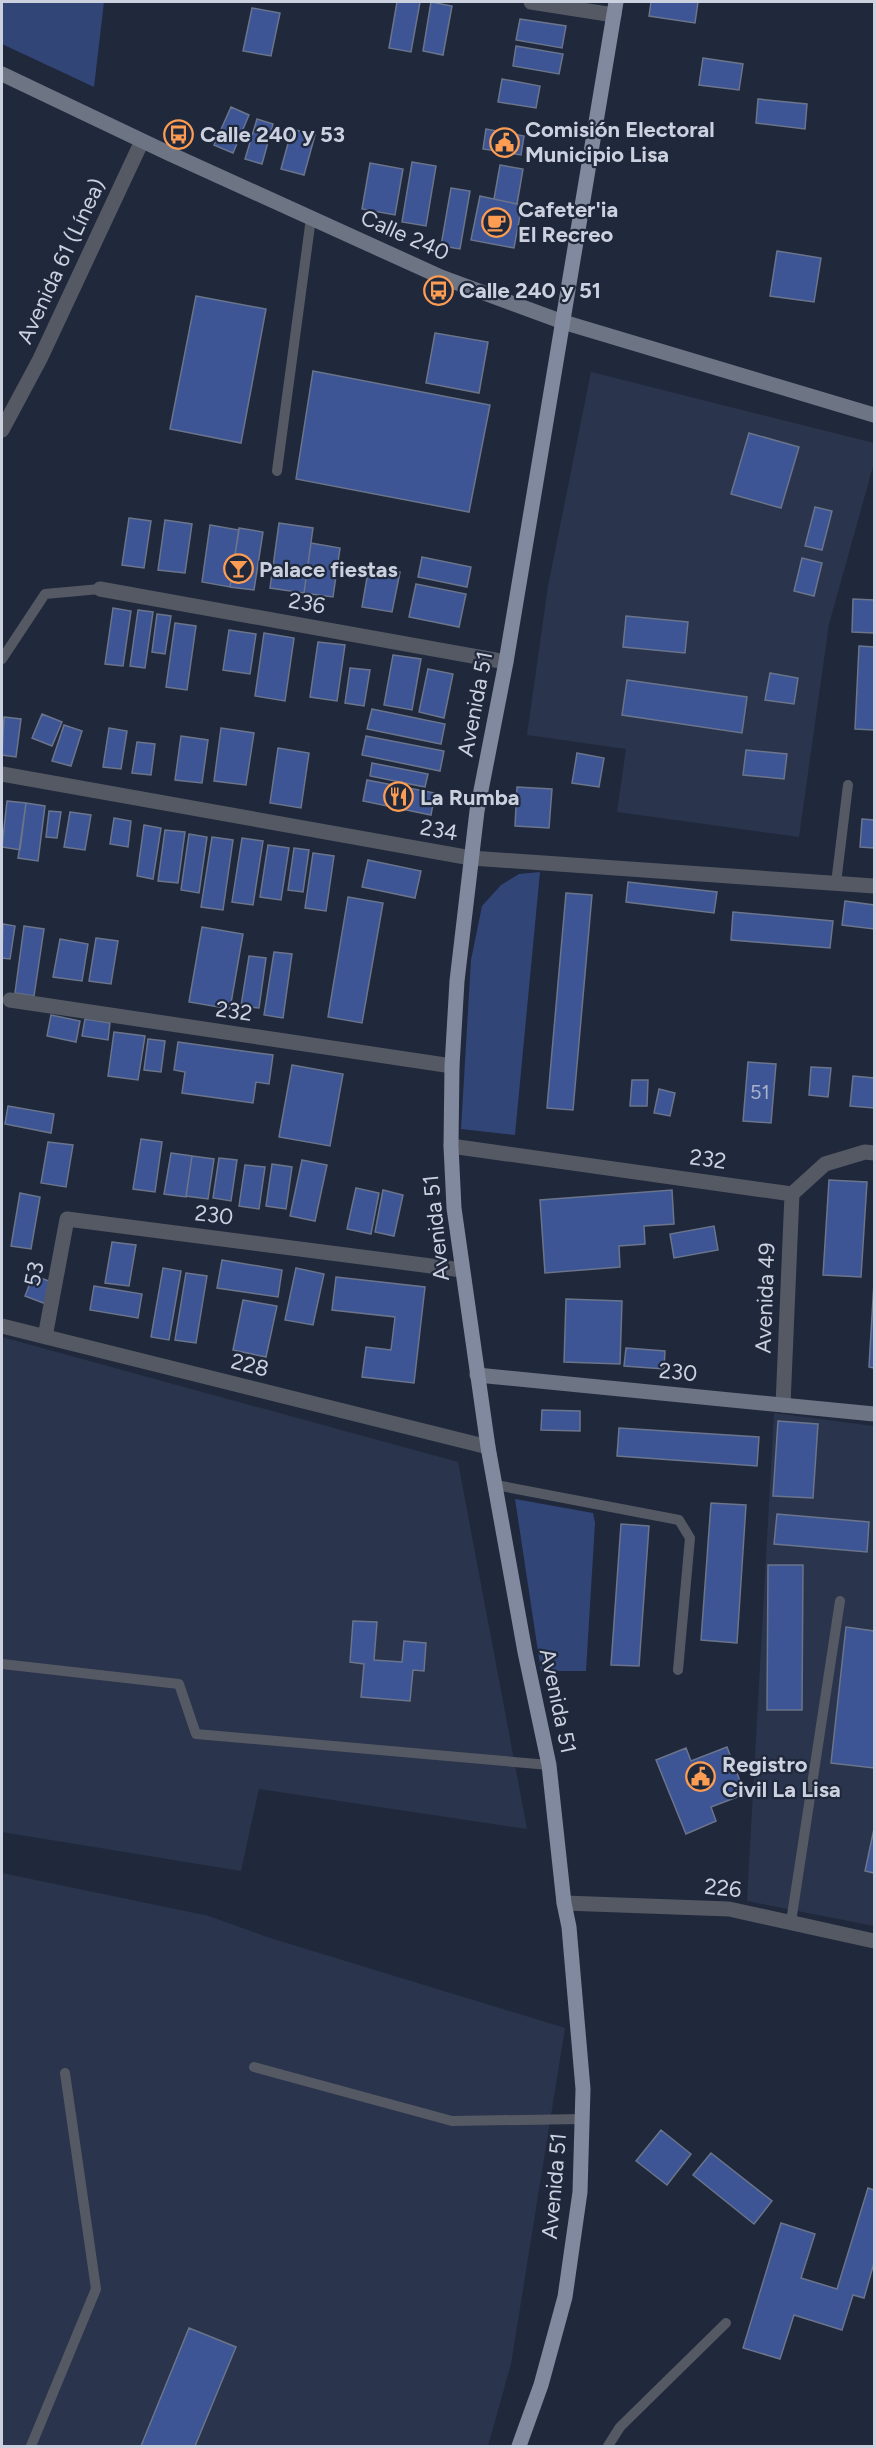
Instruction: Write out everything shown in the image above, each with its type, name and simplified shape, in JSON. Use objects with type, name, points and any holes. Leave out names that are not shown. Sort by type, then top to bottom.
[{"type":"main road","name":"Avenida 51","points":[[519,2446],[541,2385],[565,2297],[579,2192],[583,2089],[568,1927],[549,1765],[525,1653],[488,1447],[454,1208],[451,1146],[452,1066],[457,981],[477,812],[506,662],[615,8]]},
{"type":"street","points":[[531,2],[615,8]]},
{"type":"street","name":"Calle 240","points":[[2,74],[142,141],[441,277],[563,322],[874,415]]},
{"type":"street","name":"Avenida 61 (Línea)","points":[[2,430],[40,359],[142,141]]},
{"type":"street","name":"236","points":[[100,589],[506,662]]},
{"type":"street","name":"234","points":[[2,774],[471,858],[874,886]]},
{"type":"street","name":"232","points":[[10,1000],[452,1066]]},
{"type":"street","name":"232","points":[[451,1146],[792,1194]]},
{"type":"street","points":[[792,1194],[825,1164],[865,1152],[874,1153]]},
{"type":"street","name":"Avenida 49","points":[[783,1405],[792,1194]]},
{"type":"street","name":"230","points":[[67,1219],[462,1270]]},
{"type":"street","name":"53","points":[[45,1337],[67,1219]]},
{"type":"street","name":"228","points":[[2,1326],[488,1447]]},
{"type":"street","name":"230","points":[[477,1375],[874,1414]]},
{"type":"street","name":"226","points":[[564,1903],[729,1909],[874,1941]]},
{"type":"lane","points":[[277,471],[310,218]]},
{"type":"lane","points":[[2,659],[45,594],[100,589]]},
{"type":"lane","points":[[836,883],[848,784]]},
{"type":"lane","points":[[496,1485],[679,1520],[690,1538],[678,1670]]},
{"type":"lane","points":[[791,1922],[840,1601]]},
{"type":"lane","points":[[2,1664],[178,1684],[196,1734],[549,1765]]},
{"type":"lane","points":[[254,2067],[452,2121],[582,2119]]},
{"type":"lane","points":[[31,2446],[96,2289],[65,2073]]},
{"type":"lane","points":[[608,2446],[620,2427],[726,2323]]},
{"type":"shaded area","points":[[2,2],[104,2],[94,87],[2,44]]},
{"type":"shaded area","points":[[591,372],[874,443],[874,463],[829,624],[799,837],[617,812],[626,749],[527,735],[548,586]]},
{"type":"shaded area","points":[[540,872],[515,1135],[461,1129],[471,960],[482,906],[501,885],[519,874]]},
{"type":"shaded area","points":[[2,1337],[458,1462],[527,1829],[259,1789],[241,1871],[2,1832]]},
{"type":"shaded area","points":[[774,1413],[874,1426],[874,1926],[747,1901]]},
{"type":"shaded area","points":[[515,1499],[593,1513],[595,1523],[586,1671],[541,1671]]},
{"type":"shaded area","points":[[2,1873],[209,1916],[267,1937],[565,2028],[511,2364],[488,2446],[2,2446]]},
{"type":"building","points":[[397,2],[420,2],[411,52],[389,48]]},
{"type":"building","points":[[431,2],[452,6],[443,55],[423,51]]},
{"type":"building","points":[[651,2],[698,2],[695,23],[649,16]]},
{"type":"building","points":[[252,8],[280,13],[271,56],[243,51]]},
{"type":"building","points":[[520,19],[566,26],[562,48],[516,40]]},
{"type":"building","points":[[516,46],[563,54],[559,74],[513,66]]},
{"type":"building","points":[[703,58],[743,64],[739,90],[699,85]]},
{"type":"building","points":[[502,79],[540,86],[536,108],[498,102]]},
{"type":"building","points":[[758,99],[807,104],[805,129],[756,123]]},
{"type":"building","points":[[231,107],[249,115],[233,153],[214,145]]},
{"type":"building","points":[[257,119],[273,124],[262,164],[245,159]]},
{"type":"building","points":[[292,129],[315,135],[304,175],[281,169]]},
{"type":"building","name":"Comisión Electoral Municipio Lisa","points":[[486,129],[524,136],[521,155],[483,149]]},
{"type":"building","points":[[412,162],[436,166],[426,226],[402,222]]},
{"type":"building","points":[[370,163],[403,169],[395,215],[362,209]]},
{"type":"building","points":[[500,165],[523,169],[517,204],[494,199]]},
{"type":"building","points":[[451,188],[470,191],[460,249],[441,246]]},
{"type":"building","name":"Cafeter'ia El Recreo","points":[[480,196],[522,205],[514,248],[471,240]]},
{"type":"building","points":[[777,251],[821,258],[814,302],[770,296]]},
{"type":"building","points":[[196,296],[266,309],[241,443],[170,429]]},
{"type":"building","points":[[435,333],[488,342],[479,393],[426,383]]},
{"type":"building","points":[[313,371],[490,405],[469,512],[296,479]]},
{"type":"building","points":[[749,433],[799,447],[781,508],[731,494]]},
{"type":"building","points":[[815,507],[832,511],[822,550],[805,546]]},
{"type":"building","points":[[129,518],[151,521],[144,568],[122,565]]},
{"type":"building","points":[[165,520],[192,524],[185,573],[158,570]]},
{"type":"building","points":[[279,523],[313,528],[304,593],[270,588]]},
{"type":"building","points":[[210,525],[239,530],[230,587],[202,582]]},
{"type":"building","points":[[239,528],[263,532],[254,590],[230,587]]},
{"type":"building","points":[[311,543],[340,548],[333,597],[304,593]]},
{"type":"building","points":[[422,557],[471,567],[467,587],[418,577]]},
{"type":"building","points":[[802,558],[822,563],[814,596],[794,591]]},
{"type":"building","points":[[369,566],[400,572],[392,612],[362,607]]},
{"type":"building","points":[[416,584],[466,594],[459,627],[409,617]]},
{"type":"building","points":[[853,599],[874,600],[874,633],[852,632]]},
{"type":"building","points":[[113,608],[131,611],[123,666],[105,664]]},
{"type":"building","points":[[138,610],[153,612],[145,668],[130,666]]},
{"type":"building","points":[[157,614],[171,616],[165,654],[152,652]]},
{"type":"building","points":[[626,616],[688,622],[685,653],[623,647]]},
{"type":"building","points":[[175,623],[196,626],[187,690],[166,687]]},
{"type":"building","points":[[229,630],[256,634],[250,674],[223,670]]},
{"type":"building","points":[[264,633],[294,638],[285,701],[255,696]]},
{"type":"building","points":[[318,642],[345,645],[337,701],[310,697]]},
{"type":"building","points":[[859,646],[874,647],[874,730],[855,729]]},
{"type":"building","points":[[393,655],[421,659],[412,710],[384,705]]},
{"type":"building","points":[[350,668],[370,670],[364,706],[345,703]]},
{"type":"building","points":[[428,669],[453,674],[444,718],[419,712]]},
{"type":"building","points":[[770,673],[798,678],[794,704],[765,700]]},
{"type":"building","points":[[627,680],[747,697],[742,733],[622,715]]},
{"type":"building","points":[[372,709],[445,724],[441,744],[367,729]]},
{"type":"building","points":[[42,714],[62,722],[52,746],[32,738]]},
{"type":"building","points":[[4,717],[21,719],[16,757],[2,755]]},
{"type":"building","points":[[64,725],[82,731],[71,766],[52,761]]},
{"type":"building","points":[[109,728],[127,731],[121,769],[103,767]]},
{"type":"building","points":[[221,728],[254,733],[246,785],[214,781]]},
{"type":"building","points":[[181,736],[208,740],[202,783],[175,780]]},
{"type":"building","points":[[366,736],[444,751],[440,771],[362,755]]},
{"type":"building","points":[[137,742],[155,744],[151,775],[132,773]]},
{"type":"building","points":[[278,748],[309,753],[301,808],[270,803]]},
{"type":"building","points":[[746,750],[787,754],[784,779],[743,775]]},
{"type":"building","points":[[577,753],[604,758],[599,787],[572,783]]},
{"type":"building","points":[[372,763],[428,774],[425,787],[370,776]]},
{"type":"building","name":"La Rumba","points":[[367,780],[435,793],[431,815],[363,801]]},
{"type":"building","points":[[517,787],[552,789],[549,828],[515,826]]},
{"type":"building","points":[[7,801],[26,803],[20,850],[2,847]]},
{"type":"building","points":[[26,803],[45,806],[38,861],[18,858]]},
{"type":"building","points":[[49,811],[61,812],[57,838],[46,837]]},
{"type":"building","points":[[70,812],[91,815],[85,850],[64,847]]},
{"type":"building","points":[[114,818],[131,821],[128,847],[110,844]]},
{"type":"building","points":[[862,819],[874,820],[874,848],[860,847]]},
{"type":"building","points":[[144,825],[161,828],[153,879],[137,876]]},
{"type":"building","points":[[165,830],[185,832],[178,883],[158,881]]},
{"type":"building","points":[[189,834],[207,837],[199,893],[181,890]]},
{"type":"building","points":[[212,837],[233,840],[223,910],[201,907]]},
{"type":"building","points":[[242,838],[263,841],[253,905],[232,902]]},
{"type":"building","points":[[268,845],[289,848],[281,900],[260,897]]},
{"type":"building","points":[[294,848],[309,850],[303,892],[288,890]]},
{"type":"building","points":[[313,853],[334,856],[326,911],[305,908]]},
{"type":"building","points":[[368,860],[421,871],[415,898],[362,887]]},
{"type":"building","points":[[628,882],[717,892],[714,913],[626,902]]},
{"type":"building","points":[[566,893],[592,895],[573,1110],[547,1108]]},
{"type":"building","points":[[348,897],[383,903],[362,1023],[328,1017]]},
{"type":"building","points":[[845,901],[874,905],[874,929],[842,925]]},
{"type":"building","points":[[733,912],[833,921],[830,948],[731,940]]},
{"type":"building","points":[[3,924],[15,926],[10,959],[2,958]]},
{"type":"building","points":[[24,926],[44,929],[34,996],[15,993]]},
{"type":"building","points":[[202,927],[243,934],[230,1009],[189,1002]]},
{"type":"building","points":[[96,938],[118,941],[111,984],[89,981]]},
{"type":"building","points":[[60,939],[88,944],[82,981],[53,977]]},
{"type":"building","points":[[274,952],[292,954],[283,1018],[264,1015]]},
{"type":"building","points":[[249,956],[266,958],[259,1008],[241,1006]]},
{"type":"building","points":[[51,1015],[80,1021],[76,1042],[47,1036]]},
{"type":"building","points":[[85,1019],[110,1023],[108,1040],[82,1036]]},
{"type":"building","points":[[114,1032],[145,1036],[138,1080],[108,1076]]},
{"type":"building","points":[[148,1039],[165,1041],[161,1072],[144,1070]]},
{"type":"building","points":[[178,1042],[273,1055],[269,1084],[256,1082],[253,1103],[182,1093],[185,1072],[174,1070]]},
{"type":"building","points":[[748,1062],[776,1064],[771,1123],[743,1121]]},
{"type":"building","points":[[292,1065],[343,1074],[330,1146],[279,1137]]},
{"type":"building","points":[[811,1067],[831,1068],[828,1097],[809,1095]]},
{"type":"building","points":[[853,1076],[874,1078],[874,1108],[850,1106]]},
{"type":"building","points":[[632,1080],[648,1080],[647,1106],[630,1106]]},
{"type":"building","points":[[659,1089],[675,1093],[670,1116],[654,1113]]},
{"type":"building","points":[[8,1106],[54,1114],[51,1133],[5,1124]]},
{"type":"building","points":[[141,1139],[162,1142],[155,1192],[133,1189]]},
{"type":"building","points":[[48,1142],[73,1145],[66,1187],[41,1183]]},
{"type":"building","points":[[171,1153],[192,1156],[186,1197],[164,1194]]},
{"type":"building","points":[[192,1156],[214,1159],[208,1199],[186,1196]]},
{"type":"building","points":[[219,1158],[237,1160],[231,1201],[213,1198]]},
{"type":"building","points":[[302,1160],[327,1165],[315,1221],[290,1216]]},
{"type":"building","points":[[272,1164],[292,1167],[286,1209],[266,1206]]},
{"type":"building","points":[[245,1165],[265,1167],[259,1209],[239,1206]]},
{"type":"building","points":[[829,1180],[867,1182],[861,1277],[823,1275]]},
{"type":"building","points":[[356,1188],[379,1193],[371,1234],[347,1229]]},
{"type":"building","points":[[383,1190],[403,1195],[394,1236],[375,1232]]},
{"type":"building","points":[[672,1190],[674,1224],[644,1226],[645,1244],[619,1246],[620,1267],[545,1273],[540,1200]]},
{"type":"building","points":[[20,1193],[40,1197],[31,1249],[11,1246]]},
{"type":"building","points":[[714,1226],[718,1250],[674,1258],[670,1234]]},
{"type":"building","points":[[112,1242],[136,1245],[129,1286],[105,1283]]},
{"type":"building","points":[[222,1260],[282,1270],[278,1297],[217,1288]]},
{"type":"building","points":[[163,1268],[181,1271],[169,1340],[151,1337]]},
{"type":"building","points":[[296,1268],[324,1274],[313,1325],[285,1320]]},
{"type":"building","points":[[186,1273],[207,1276],[196,1343],[175,1340]]},
{"type":"building","points":[[33,1275],[54,1283],[46,1304],[25,1296]]},
{"type":"building","points":[[336,1277],[425,1287],[414,1383],[362,1377],[366,1347],[391,1350],[395,1317],[332,1310]]},
{"type":"building","points":[[874,1282],[874,1368],[869,1367]]},
{"type":"building","points":[[94,1286],[142,1294],[138,1318],[90,1310]]},
{"type":"building","points":[[566,1299],[622,1301],[620,1364],[564,1362]]},
{"type":"building","points":[[243,1300],[277,1306],[266,1357],[233,1350]]},
{"type":"building","points":[[626,1348],[665,1351],[664,1369],[624,1366]]},
{"type":"building","points":[[542,1410],[580,1411],[580,1431],[541,1430]]},
{"type":"building","points":[[778,1421],[818,1424],[813,1498],[773,1496]]},
{"type":"building","points":[[619,1428],[759,1437],[757,1466],[617,1456]]},
{"type":"building","points":[[711,1503],[746,1505],[737,1643],[701,1640]]},
{"type":"building","points":[[777,1514],[869,1522],[867,1552],[774,1544]]},
{"type":"building","points":[[621,1524],[649,1526],[639,1666],[611,1665]]},
{"type":"building","points":[[768,1565],[803,1565],[802,1710],[767,1710]]},
{"type":"building","points":[[353,1621],[377,1622],[374,1660],[402,1662],[404,1641],[426,1643],[424,1671],[413,1670],[410,1701],[361,1697],[364,1664],[350,1662]]},
{"type":"building","points":[[846,1627],[874,1631],[874,1768],[831,1763]]},
{"type":"building","name":"Registro Civil La Lisa","points":[[727,1747],[745,1794],[711,1807],[716,1821],[686,1834],[656,1760],[686,1748],[691,1761]]},
{"type":"building","points":[[874,1829],[874,1873],[865,1871]]},
{"type":"building","points":[[661,2130],[691,2154],[667,2185],[636,2161]]},
{"type":"building","points":[[711,2153],[772,2201],[754,2224],[693,2175]]},
{"type":"building","points":[[868,2188],[874,2190],[874,2263],[864,2298],[853,2295],[842,2330],[794,2315],[780,2359],[743,2348],[781,2223],[815,2234],[801,2278],[837,2289]]},
{"type":"building","points":[[189,2328],[236,2347],[195,2446],[141,2446]]},
{"type":"place","name":"Calle 240 y 53","points":[[179,134]]},
{"type":"place","name":"Comisión Electoral Municipio Lisa","points":[[504,142]]},
{"type":"place","name":"Cafeter'ia El Recreo","points":[[497,222]]},
{"type":"place","name":"Calle 240 y 51","points":[[438,290]]},
{"type":"place","name":"Palace fiestas","points":[[238,569]]},
{"type":"place","name":"La Rumba","points":[[399,797]]},
{"type":"place","name":"Registro Civil La Lisa","points":[[701,1777]]}]
